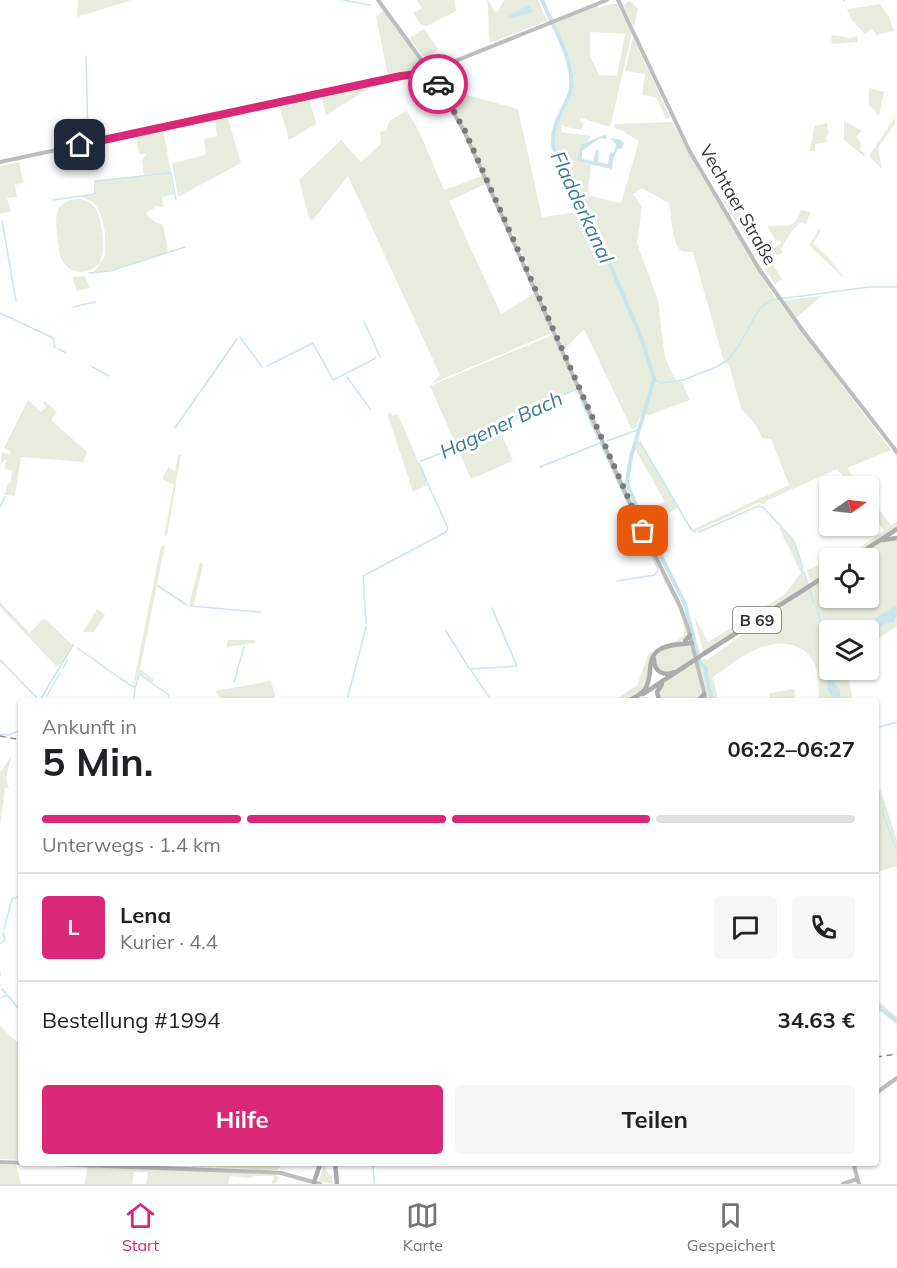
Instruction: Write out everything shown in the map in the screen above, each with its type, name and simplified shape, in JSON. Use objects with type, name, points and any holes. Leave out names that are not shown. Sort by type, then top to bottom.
[{"type":"main road","points":[[378,0],[430,72],[465,131],[641,527],[680,606],[705,698]]},
{"type":"main road","points":[[0,162],[381,80],[430,72],[607,0]]},
{"type":"main road","name":"Vechtaer Straße","points":[[618,0],[689,150],[777,296],[897,452]]},
{"type":"main road","points":[[868,548],[897,529]]},
{"type":"main road","points":[[868,548],[885,539],[897,538]]},
{"type":"main road","name":"B 69","points":[[635,698],[819,579]]},
{"type":"main road","points":[[634,698],[646,688],[651,660],[656,653],[662,648],[689,640]]},
{"type":"main road","points":[[656,653],[654,664],[660,673],[671,674],[686,666]]},
{"type":"main road","points":[[658,698],[659,688],[676,673]]},
{"type":"main road","points":[[879,1091],[897,1078]]},
{"type":"main road","points":[[0,1162],[18,1163]]},
{"type":"main road","points":[[106,1166],[281,1173],[320,1184]]},
{"type":"main road","points":[[314,1182],[320,1166]]},
{"type":"main road","points":[[335,1166],[337,1184]]},
{"type":"main road","points":[[843,1184],[858,1182],[854,1166]]},
{"type":"shaded area","points":[[78,0],[132,0],[77,17]]},
{"type":"shaded area","points":[[417,0],[454,0],[456,11],[427,26],[421,25],[413,13],[422,8]]},
{"type":"shaded area","points":[[487,0],[495,12],[504,0],[538,0],[547,21],[490,43]]},
{"type":"shaded area","points":[[630,1],[638,9],[634,27],[623,5]]},
{"type":"shaded area","points":[[617,4],[632,33],[610,127],[581,118],[580,122],[584,123],[582,129],[561,125],[562,132],[591,136],[582,145],[579,162],[591,165],[588,191],[590,196],[621,203],[639,141],[624,131],[614,128],[615,124],[672,122],[772,293],[891,450],[847,468],[853,476],[842,476],[837,469],[766,501],[764,504],[758,503],[697,531],[694,529],[789,485],[771,439],[762,438],[757,427],[741,408],[729,365],[723,359],[693,252],[681,251],[677,246],[669,203],[642,188],[633,194],[642,207],[637,243],[658,300],[666,360],[676,381],[682,382],[690,400],[640,417],[636,428],[632,430],[584,329],[564,350],[527,264],[444,89],[518,109],[542,217],[584,211],[555,145],[556,130],[574,84],[568,57],[553,24],[597,5],[599,8]],"holes":[[[590,32],[625,34],[617,76],[599,75],[590,56]]]},
{"type":"shaded area","points":[[880,4],[889,17],[894,31],[877,35],[872,29],[865,34],[851,19],[847,9]]},
{"type":"shaded area","points":[[384,11],[419,59],[423,66],[420,69],[388,76],[376,16]]},
{"type":"shaded area","points":[[424,29],[438,49],[432,54],[433,59],[428,62],[409,38]]},
{"type":"shaded area","points":[[833,35],[850,38],[857,36],[858,42],[832,44]]},
{"type":"shaded area","points":[[633,37],[670,117],[666,119],[656,97],[642,95],[645,74],[625,71]]},
{"type":"shaded area","points":[[376,84],[326,115],[321,95]]},
{"type":"shaded area","points":[[869,88],[884,92],[879,116],[869,105]]},
{"type":"shaded area","points":[[309,97],[316,124],[289,140],[279,104]]},
{"type":"shaded area","points":[[407,111],[418,129],[444,190],[482,176],[486,184],[449,201],[501,314],[535,293],[552,333],[431,384],[440,375],[348,176],[312,221],[309,218],[299,180],[341,140],[361,162],[381,144],[380,132],[386,130],[390,120]]},
{"type":"shaded area","points":[[227,115],[241,163],[178,197],[172,163],[206,155],[204,139],[217,136],[215,118]]},
{"type":"shaded area","points":[[895,117],[895,123],[878,148],[882,169],[869,156]]},
{"type":"shaded area","points":[[844,121],[862,131],[856,137],[861,143],[860,150],[865,154],[864,156],[844,140]]},
{"type":"shaded area","points":[[827,123],[829,135],[826,136],[827,142],[815,144],[815,151],[810,151],[814,126]]},
{"type":"shaded area","points":[[163,129],[171,173],[144,175],[142,160],[146,154],[139,154],[136,135]]},
{"type":"shaded area","points":[[19,162],[23,183],[15,185],[17,197],[7,198],[11,211],[0,214],[0,166]]},
{"type":"shaded area","points":[[170,174],[174,194],[162,197],[163,207],[154,206],[154,209],[148,211],[147,215],[163,225],[168,252],[107,271],[94,272],[105,256],[103,220],[95,205],[80,197],[96,193],[95,181]]},
{"type":"shaded area","points":[[731,198],[782,279],[775,284],[723,200]]},
{"type":"shaded area","points":[[79,199],[90,203],[97,212],[103,243],[100,262],[92,269],[82,272],[72,270],[62,261],[56,226],[60,207],[70,200]]},
{"type":"shaded area","points":[[801,210],[811,212],[806,224],[801,222],[791,232],[781,249],[783,252],[777,256],[773,249],[781,243],[780,240],[776,241],[767,226],[792,224]]},
{"type":"shaded area","points":[[820,228],[813,244],[830,259],[845,279],[809,245]]},
{"type":"shaded area","points":[[85,276],[90,288],[77,291],[72,277]]},
{"type":"shaded area","points":[[821,296],[795,319],[784,303],[785,300]]},
{"type":"shaded area","points":[[552,335],[578,389],[522,411],[513,421],[499,428],[513,461],[471,479],[430,386]]},
{"type":"shaded area","points":[[28,400],[41,412],[46,407],[43,403],[45,401],[57,412],[51,420],[87,452],[83,462],[21,457],[15,496],[5,495],[7,485],[11,482],[12,471],[4,469],[7,459],[1,463],[2,452],[10,455],[11,451],[4,448]]},
{"type":"shaded area","points":[[390,412],[393,416],[398,414],[428,485],[413,492],[388,416]]},
{"type":"shaded area","points":[[638,440],[678,508],[648,521],[655,537],[653,538],[641,513],[665,502],[635,449]]},
{"type":"shaded area","points":[[181,454],[167,536],[164,535],[174,485],[162,479],[168,467],[175,471],[178,455]]},
{"type":"shaded area","points":[[879,510],[891,525],[897,522],[897,526],[864,548],[859,548],[879,536],[884,531],[879,524]]},
{"type":"shaded area","points":[[781,527],[794,542],[808,584],[703,652],[694,616],[708,642],[784,595],[801,573],[779,528]]},
{"type":"shaded area","points":[[897,539],[897,626],[879,638],[879,620],[819,620],[819,680],[849,680],[852,698],[819,698],[818,676],[813,661],[796,646],[774,644],[752,651],[713,677],[718,698],[707,698],[698,662],[704,658],[707,660],[819,581],[819,608],[879,608],[879,548],[872,548],[884,541]]},
{"type":"shaded area","points":[[165,545],[140,669],[154,680],[152,682],[138,673],[133,686],[161,546]]},
{"type":"shaded area","points":[[200,562],[203,565],[194,605],[189,605]]},
{"type":"shaded area","points":[[819,565],[819,577],[811,582],[807,570]]},
{"type":"shaded area","points":[[662,577],[680,607],[687,632],[686,639],[656,651],[645,685],[634,696],[618,698],[637,685],[648,655],[655,649],[677,641],[684,635],[683,621]]},
{"type":"shaded area","points":[[0,602],[30,633],[44,618],[72,645],[59,666],[57,667],[0,607]]},
{"type":"shaded area","points":[[97,609],[105,615],[94,632],[83,632]]},
{"type":"shaded area","points":[[228,640],[255,640],[256,643],[226,647]]},
{"type":"shaded area","points":[[688,644],[693,658],[673,671],[660,671],[655,660],[660,652]]},
{"type":"shaded area","points":[[695,663],[701,686],[700,698],[660,698],[665,683]]},
{"type":"shaded area","points":[[271,681],[275,698],[220,698],[215,691]]},
{"type":"shaded area","points":[[794,689],[796,698],[770,698],[769,690],[770,693]]},
{"type":"shaded area","points":[[12,755],[7,775],[9,788],[5,788],[0,826],[0,773]]},
{"type":"shaded area","points":[[879,791],[897,840],[897,866],[879,871]]},
{"type":"shaded area","points":[[879,1002],[897,1017],[897,1025],[879,1010]]},
{"type":"shaded area","points":[[0,1025],[18,1042],[18,1160],[0,1159]]},
{"type":"shaded area","points":[[0,1164],[16,1165],[21,1184],[0,1184]]},
{"type":"shaded area","points":[[216,1166],[280,1166],[276,1170]]},
{"type":"shaded area","points":[[323,1166],[326,1166],[325,1169],[331,1176],[333,1184],[319,1181]]},
{"type":"shaded area","points":[[87,1167],[215,1171],[276,1175],[279,1177],[277,1182],[272,1184],[274,1176],[253,1176],[252,1178],[230,1176],[228,1184],[146,1184],[148,1172],[134,1172],[132,1184],[85,1184]]},
{"type":"water","points":[[528,5],[533,12],[508,19],[509,16]]},
{"type":"water","points":[[607,135],[606,139],[600,138],[582,151],[582,159],[593,161],[596,150],[599,150],[598,162],[608,164],[610,153],[614,152],[616,144],[610,138],[619,139],[624,143],[613,159],[612,169],[579,162],[577,159],[582,144]]},
{"type":"water","points":[[897,604],[894,622],[879,628],[879,620],[873,620]]},
{"type":"water","points":[[829,680],[832,680],[840,690],[840,698],[834,698],[827,689]]},
{"type":"waterway","points":[[343,0],[370,5]]},
{"type":"waterway","name":"Fladderkanal","points":[[542,0],[563,46],[572,83],[556,125],[553,146],[592,236],[605,253],[641,337],[654,379],[631,457],[627,481],[641,516],[685,604],[700,663],[706,669],[712,698]]},
{"type":"waterway","points":[[86,56],[88,135]]},
{"type":"waterway","points":[[53,200],[95,194],[95,181],[171,173],[176,200]]},
{"type":"waterway","points":[[2,221],[16,301]]},
{"type":"waterway","points":[[89,273],[110,271],[185,247]]},
{"type":"waterway","points":[[654,379],[661,383],[683,380],[728,360],[759,309],[771,300],[869,287],[897,287]]},
{"type":"waterway","points":[[73,307],[95,302]]},
{"type":"waterway","points":[[0,313],[53,338],[55,348]]},
{"type":"waterway","points":[[364,321],[380,357]]},
{"type":"waterway","points":[[240,337],[262,367]]},
{"type":"waterway","points":[[175,428],[237,339]]},
{"type":"waterway","points":[[267,366],[313,343],[333,380],[376,358]]},
{"type":"waterway","points":[[59,349],[66,353]]},
{"type":"waterway","points":[[91,366],[109,376]]},
{"type":"waterway","points":[[347,377],[370,409]]},
{"type":"waterway","name":"Hagener Bach","points":[[421,461],[494,432],[513,422],[524,411],[575,390],[579,394]]},
{"type":"waterway","name":"Hagener Bach","points":[[580,398],[598,439]]},
{"type":"waterway","name":"Hagener Bach","points":[[607,441],[640,429]]},
{"type":"waterway","points":[[640,442],[691,529],[696,532]]},
{"type":"waterway","points":[[600,443],[658,569],[655,575],[617,581]]},
{"type":"waterway","points":[[540,467],[600,443]]},
{"type":"waterway","points":[[893,450],[897,456]]},
{"type":"waterway","name":"Hagener Bach","points":[[419,463],[432,493]]},
{"type":"waterway","name":"Hagener Bach","points":[[366,623],[363,576],[446,532],[448,528],[433,495]]},
{"type":"waterway","points":[[0,507],[5,497]]},
{"type":"waterway","points":[[699,532],[758,506],[764,508],[794,541],[803,568]]},
{"type":"waterway","points":[[804,572],[814,603]]},
{"type":"waterway","points":[[158,586],[187,605]]},
{"type":"waterway","points":[[190,606],[260,612]]},
{"type":"waterway","points":[[816,606],[820,620]]},
{"type":"waterway","points":[[490,698],[470,669],[517,666],[492,608]]},
{"type":"waterway","name":"Hagener Bach","points":[[348,698],[366,627]]},
{"type":"waterway","points":[[446,631],[469,668]]},
{"type":"waterway","points":[[41,698],[73,645]]},
{"type":"waterway","points":[[234,682],[244,647]]},
{"type":"waterway","points":[[77,648],[133,687],[136,686],[139,674],[169,695]]},
{"type":"waterway","points":[[0,660],[37,698]]},
{"type":"waterway","points":[[63,668],[67,660]]},
{"type":"waterway","points":[[47,696],[60,673]]},
{"type":"waterway","points":[[134,698],[135,687]]},
{"type":"waterway","points":[[880,727],[897,722]]},
{"type":"waterway","points":[[0,734],[8,735],[18,731]]},
{"type":"waterway","points":[[879,796],[883,803]]},
{"type":"waterway","points":[[883,807],[883,814],[897,851]]},
{"type":"waterway","points":[[4,929],[12,899],[18,897]]},
{"type":"waterway","points":[[0,944],[5,940],[3,932]]},
{"type":"waterway","points":[[2,989],[18,1008]]},
{"type":"waterway","points":[[0,998],[7,995]]},
{"type":"waterway","points":[[879,1007],[897,1021]]},
{"type":"waterway","name":"Hagener Bach","points":[[373,1166],[374,1183]]},
{"type":"railway","points":[[0,736],[18,739]]},
{"type":"railway","points":[[879,1057],[897,1054]]},
{"type":"way so far","points":[[438,84],[465,131],[643,531]]},
{"type":"route","points":[[80,145],[412,74],[432,75],[438,84]]}]
